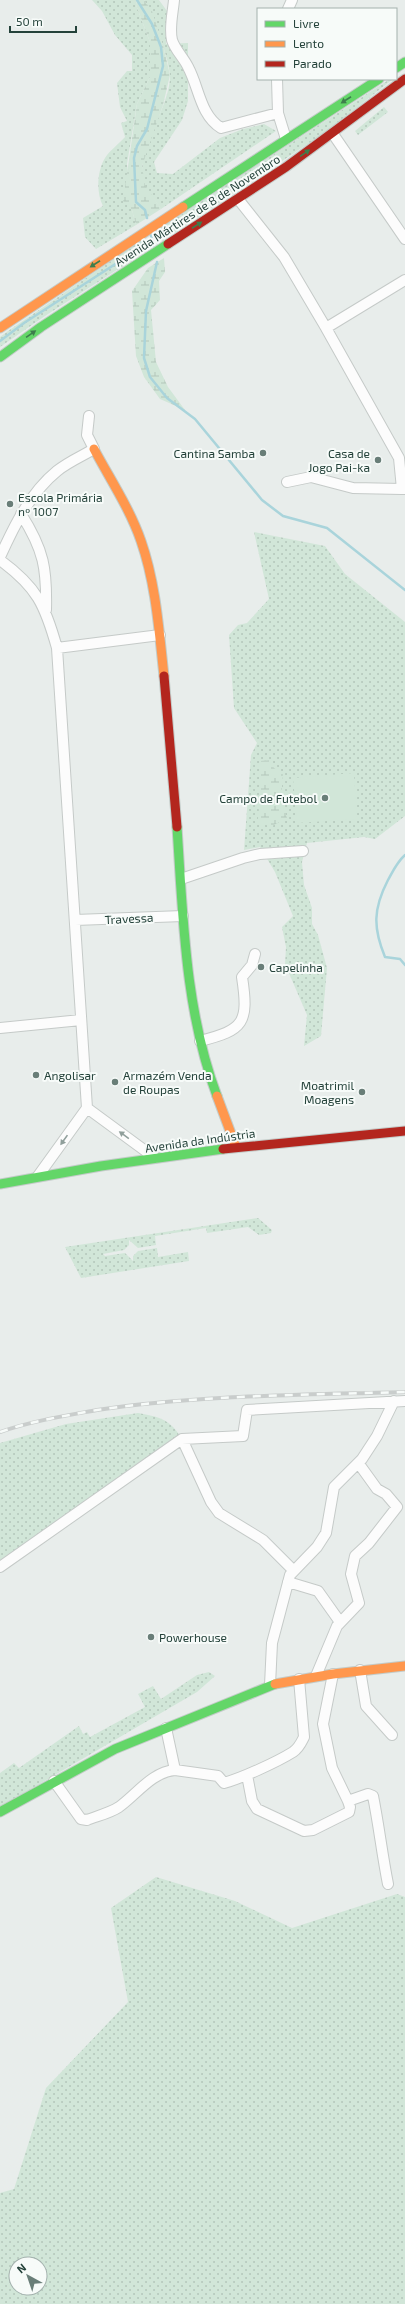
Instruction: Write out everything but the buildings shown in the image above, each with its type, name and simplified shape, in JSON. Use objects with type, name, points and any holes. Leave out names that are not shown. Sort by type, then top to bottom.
[{"type":"street","points":[[174,0],[171,32],[173,41],[189,68],[206,111],[213,123],[221,128],[278,113]]},
{"type":"street","name":"Avenida Mártires de 8 de Novembro","points":[[0,357],[41,327],[238,199],[333,134],[405,79]]},
{"type":"street","points":[[277,80],[278,113],[286,139]]},
{"type":"street","name":"Avenida Mártires de 8 de Novembro","points":[[1,328],[140,234],[377,80]]},
{"type":"street","points":[[333,134],[405,239]]},
{"type":"street","points":[[238,199],[284,257],[326,328],[399,458],[404,489],[353,488],[312,477],[287,482]]},
{"type":"street","points":[[326,328],[405,280]]},
{"type":"street","points":[[89,416],[87,435],[128,512],[140,542],[152,583],[170,715],[183,916],[200,1041],[210,1078],[236,1147]]},
{"type":"street","points":[[38,1176],[87,1108],[57,648],[46,611],[35,592],[20,574],[0,558],[15,523],[57,471],[94,449]]},
{"type":"street","points":[[21,514],[34,535],[44,558],[47,583],[46,611]]},
{"type":"street","points":[[57,648],[160,635]]},
{"type":"street","points":[[181,879],[260,854],[303,852]]},
{"type":"street","name":"Travessa","points":[[75,920],[183,916]]},
{"type":"street","points":[[200,1041],[232,1032],[240,1022],[245,999],[242,977],[252,965],[255,954]]},
{"type":"street","points":[[0,1028],[81,1020]]},
{"type":"street","points":[[87,1108],[155,1158]]},
{"type":"street","name":"Avenida da Indústria","points":[[0,1184],[38,1176],[236,1147],[405,1131]]},
{"type":"street","points":[[270,1685],[272,1643],[288,1582],[293,1570],[317,1547],[326,1533],[334,1487],[359,1464],[377,1436],[394,1401]]},
{"type":"street","points":[[0,1567],[182,1438],[243,1436],[247,1410],[405,1401]]},
{"type":"street","points":[[182,1438],[211,1502],[219,1513],[263,1540],[293,1570]]},
{"type":"street","points":[[359,1464],[377,1489],[386,1494],[397,1507]]},
{"type":"street","points":[[316,1676],[340,1622],[360,1603],[351,1574],[355,1556],[369,1543],[405,1499]]},
{"type":"street","points":[[288,1582],[318,1591],[340,1622]]},
{"type":"street","points":[[0,1812],[54,1781],[115,1749],[270,1685],[316,1676],[404,1664]]},
{"type":"street","points":[[360,1670],[366,1706],[392,1735]]},
{"type":"street","points":[[247,1775],[252,1801],[257,1809],[304,1831],[313,1830],[349,1812],[350,1807],[348,1801],[332,1768],[323,1724],[333,1674]]},
{"type":"street","points":[[54,1781],[75,1812],[82,1819],[87,1820],[118,1808],[154,1778],[166,1771],[176,1770],[218,1776],[224,1783],[247,1775],[294,1752],[300,1745],[304,1737],[299,1679]]},
{"type":"street","points":[[166,1728],[176,1770]]},
{"type":"street","points":[[348,1801],[368,1794],[373,1796],[388,1884]]},
{"type":"green space","points":[[92,0],[137,0],[136,5],[150,42],[150,77],[137,104],[127,164],[132,210],[136,225],[96,249],[85,237],[83,218],[103,206],[98,189],[100,169],[107,155],[125,137],[121,123],[127,121],[120,107],[117,83],[127,71],[132,71],[132,55],[115,35],[102,11]]},
{"type":"green space","points":[[137,0],[144,0],[152,11],[163,45],[170,75],[163,105],[142,166],[145,185],[161,209],[136,225],[132,210],[123,201],[137,104],[150,77],[150,42],[136,5]]},
{"type":"green space","points":[[144,0],[159,0],[167,11],[166,44],[188,43],[188,101],[182,120],[154,162],[157,173],[173,174],[220,138],[243,129],[264,124],[276,131],[161,209],[148,192],[142,174],[143,161],[147,147],[169,88],[170,75],[160,36],[148,6]]},
{"type":"green space","points":[[388,80],[392,80],[327,131],[162,241],[159,229]]},
{"type":"green space","points":[[384,107],[388,112],[358,135],[355,131]]},
{"type":"green space","points":[[142,240],[145,252],[48,314],[0,347],[0,337]]},
{"type":"green space","points":[[164,258],[165,272],[159,281],[160,300],[151,310],[156,362],[168,387],[185,410],[160,399],[144,377],[136,356],[132,291],[148,268]]},
{"type":"green space","points":[[254,532],[325,546],[345,574],[405,622],[405,816],[375,839],[364,837],[307,843],[302,862],[304,885],[312,908],[312,924],[318,935],[327,968],[321,1036],[304,1046],[307,1015],[285,964],[286,947],[282,927],[293,916],[275,872],[260,847],[244,850],[251,755],[257,743],[234,708],[229,635],[238,625],[247,623],[269,599]]},
{"type":"green space","points":[[270,760],[274,768],[283,774],[281,798],[287,818],[272,826],[260,824],[258,820],[260,761]]},
{"type":"green space","name":"Campo de Futebol","points":[[354,773],[357,819],[297,823],[293,778]]},
{"type":"green space","points":[[258,1218],[272,1230],[271,1233],[259,1235],[248,1227],[207,1233],[206,1228],[155,1236],[156,1245],[138,1248],[129,1240],[129,1245],[124,1250],[103,1254],[105,1256],[125,1253],[133,1261],[133,1256],[138,1251],[157,1248],[158,1257],[188,1252],[189,1261],[81,1278],[65,1247]]},
{"type":"green space","points":[[138,1413],[164,1420],[178,1432],[182,1439],[0,1567],[0,1443],[66,1424]]},
{"type":"green space","points":[[209,1672],[215,1676],[197,1692],[0,1807],[0,1773],[14,1763],[19,1768],[79,1726],[83,1734],[87,1732],[90,1737],[145,1707],[138,1694],[153,1686],[161,1699],[197,1675]]},
{"type":"green space","points":[[156,1877],[235,1901],[292,1928],[397,1894],[405,1897],[405,2304],[0,2304],[0,2193],[14,2189],[46,2088],[128,2002],[111,1908]]},
{"type":"waterway","points":[[137,0],[152,24],[161,47],[163,66],[147,129],[137,146],[134,158],[136,202],[145,210],[147,218]]},
{"type":"waterway","points":[[151,235],[153,246]]},
{"type":"waterway","points":[[0,341],[24,323],[134,252],[143,242]]},
{"type":"waterway","points":[[157,262],[146,311],[144,358],[150,377],[167,398],[195,419],[262,500],[283,516],[327,528],[405,590]]},
{"type":"waterway","points":[[405,855],[395,867],[383,890],[377,909],[376,918],[378,937],[385,957],[400,959],[405,965]]},
{"type":"railway","points":[[0,1432],[24,1425],[97,1410],[174,1401],[251,1396],[405,1392]]},
{"type":"traffic: fast","points":[[397,67],[405,62]]},
{"type":"traffic: fast","points":[[183,207],[377,80]]},
{"type":"traffic: fast","points":[[0,357],[41,327],[168,244]]},
{"type":"traffic: fast","points":[[177,827],[184,929],[192,997],[206,1064],[217,1096]]},
{"type":"traffic: fast","points":[[0,1184],[101,1166],[223,1149]]},
{"type":"traffic: fast","points":[[0,1812],[115,1749],[275,1684]]},
{"type":"traffic: slow","points":[[0,328],[183,207]]},
{"type":"traffic: slow","points":[[94,449],[131,517],[146,557],[154,591],[164,676]]},
{"type":"traffic: slow","points":[[217,1096],[236,1147]]},
{"type":"traffic: slow","points":[[275,1684],[333,1674],[405,1666]]},
{"type":"traffic: jam","points":[[168,244],[286,167],[405,79]]},
{"type":"traffic: jam","points":[[164,676],[177,827]]},
{"type":"traffic: jam","points":[[223,1149],[405,1131]]},
{"type":"place","name":"Cantina Samba","points":[[263,453]]},
{"type":"place","name":"Casa de Jogo Pai-ka","points":[[378,460]]},
{"type":"place","name":"Escola Primária nº 1007","points":[[10,504]]},
{"type":"place","name":"Campo de Futebol","points":[[325,798]]},
{"type":"place","name":"Capelinha","points":[[261,967]]},
{"type":"place","name":"Angolisar","points":[[36,1075]]},
{"type":"place","name":"Armazém Venda de Roupas","points":[[115,1082]]},
{"type":"place","name":"Moatrimil Moagens","points":[[362,1092]]},
{"type":"place","name":"Powerhouse","points":[[151,1637]]}]
